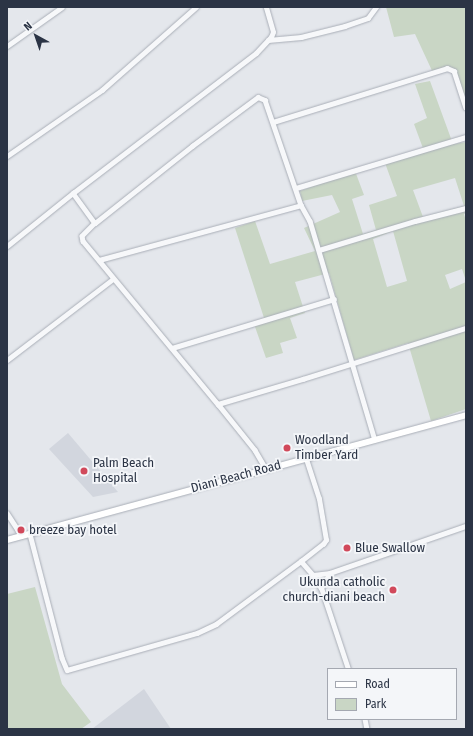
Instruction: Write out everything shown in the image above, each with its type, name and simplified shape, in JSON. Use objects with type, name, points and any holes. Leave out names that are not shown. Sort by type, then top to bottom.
[{"type":"main road","name":"Diani Beach Road","points":[[7,540],[466,415]]},
{"type":"street","points":[[7,46],[62,7]]},
{"type":"street","points":[[7,156],[102,90],[196,7]]},
{"type":"street","points":[[7,246],[73,193],[256,53],[273,32],[266,7]]},
{"type":"street","points":[[268,40],[301,37],[345,26],[368,18],[376,7]]},
{"type":"street","points":[[273,122],[447,68],[454,71],[466,107]]},
{"type":"street","points":[[266,469],[255,450],[172,348],[113,279],[82,238],[95,223],[192,146],[258,97],[265,100],[301,205],[310,221],[375,440]]},
{"type":"street","points":[[296,188],[466,137]]},
{"type":"street","points":[[73,193],[95,223]]},
{"type":"street","points":[[99,260],[301,205]]},
{"type":"street","points":[[318,250],[415,221],[466,208]]},
{"type":"street","points":[[7,360],[113,279]]},
{"type":"street","points":[[172,348],[334,299]]},
{"type":"street","points":[[218,404],[353,364],[466,328]]},
{"type":"street","points":[[30,534],[62,658],[67,670],[197,633],[216,624],[323,544],[326,540],[319,499],[306,459]]},
{"type":"street","points":[[7,513],[22,536]]},
{"type":"street","points":[[313,575],[330,573],[466,526]]},
{"type":"street","points":[[301,561],[313,575],[321,588],[348,668]]},
{"type":"street","points":[[321,588],[330,573]]},
{"type":"shaded area","name":"Palm Beach Hospital","points":[[68,433],[118,492],[93,497],[49,449]]},
{"type":"shaded area","points":[[144,689],[171,729],[92,729]]},
{"type":"green space","points":[[386,7],[466,7],[466,102],[462,103],[452,69],[434,75],[415,34],[394,37]]},
{"type":"green space","points":[[430,81],[453,144],[466,142],[466,213],[464,214],[466,221],[466,281],[462,269],[445,275],[450,289],[466,282],[466,409],[431,421],[408,343],[354,360],[329,273],[295,282],[305,313],[290,318],[297,338],[280,343],[283,353],[266,358],[254,324],[265,321],[235,228],[255,221],[270,264],[315,251],[304,228],[340,212],[332,195],[302,201],[300,191],[355,171],[364,195],[352,199],[363,234],[376,230],[369,205],[397,196],[385,163],[424,151],[414,124],[427,118],[415,84]],"holes":[[[455,178],[464,206],[423,217],[413,190]],[[393,231],[407,281],[387,287],[373,239]]]},
{"type":"green space","points":[[35,587],[62,684],[91,722],[81,729],[7,729],[7,594]]},
{"type":"place","name":"Woodland Timber Yard","points":[[287,448]]},
{"type":"place","name":"Palm Beach Hospital","points":[[84,471]]},
{"type":"place","name":"breeze bay hotel","points":[[21,530]]},
{"type":"place","name":"Blue Swallow","points":[[347,548]]},
{"type":"place","name":"Ukunda catholic church-diani beach","points":[[393,590]]}]
